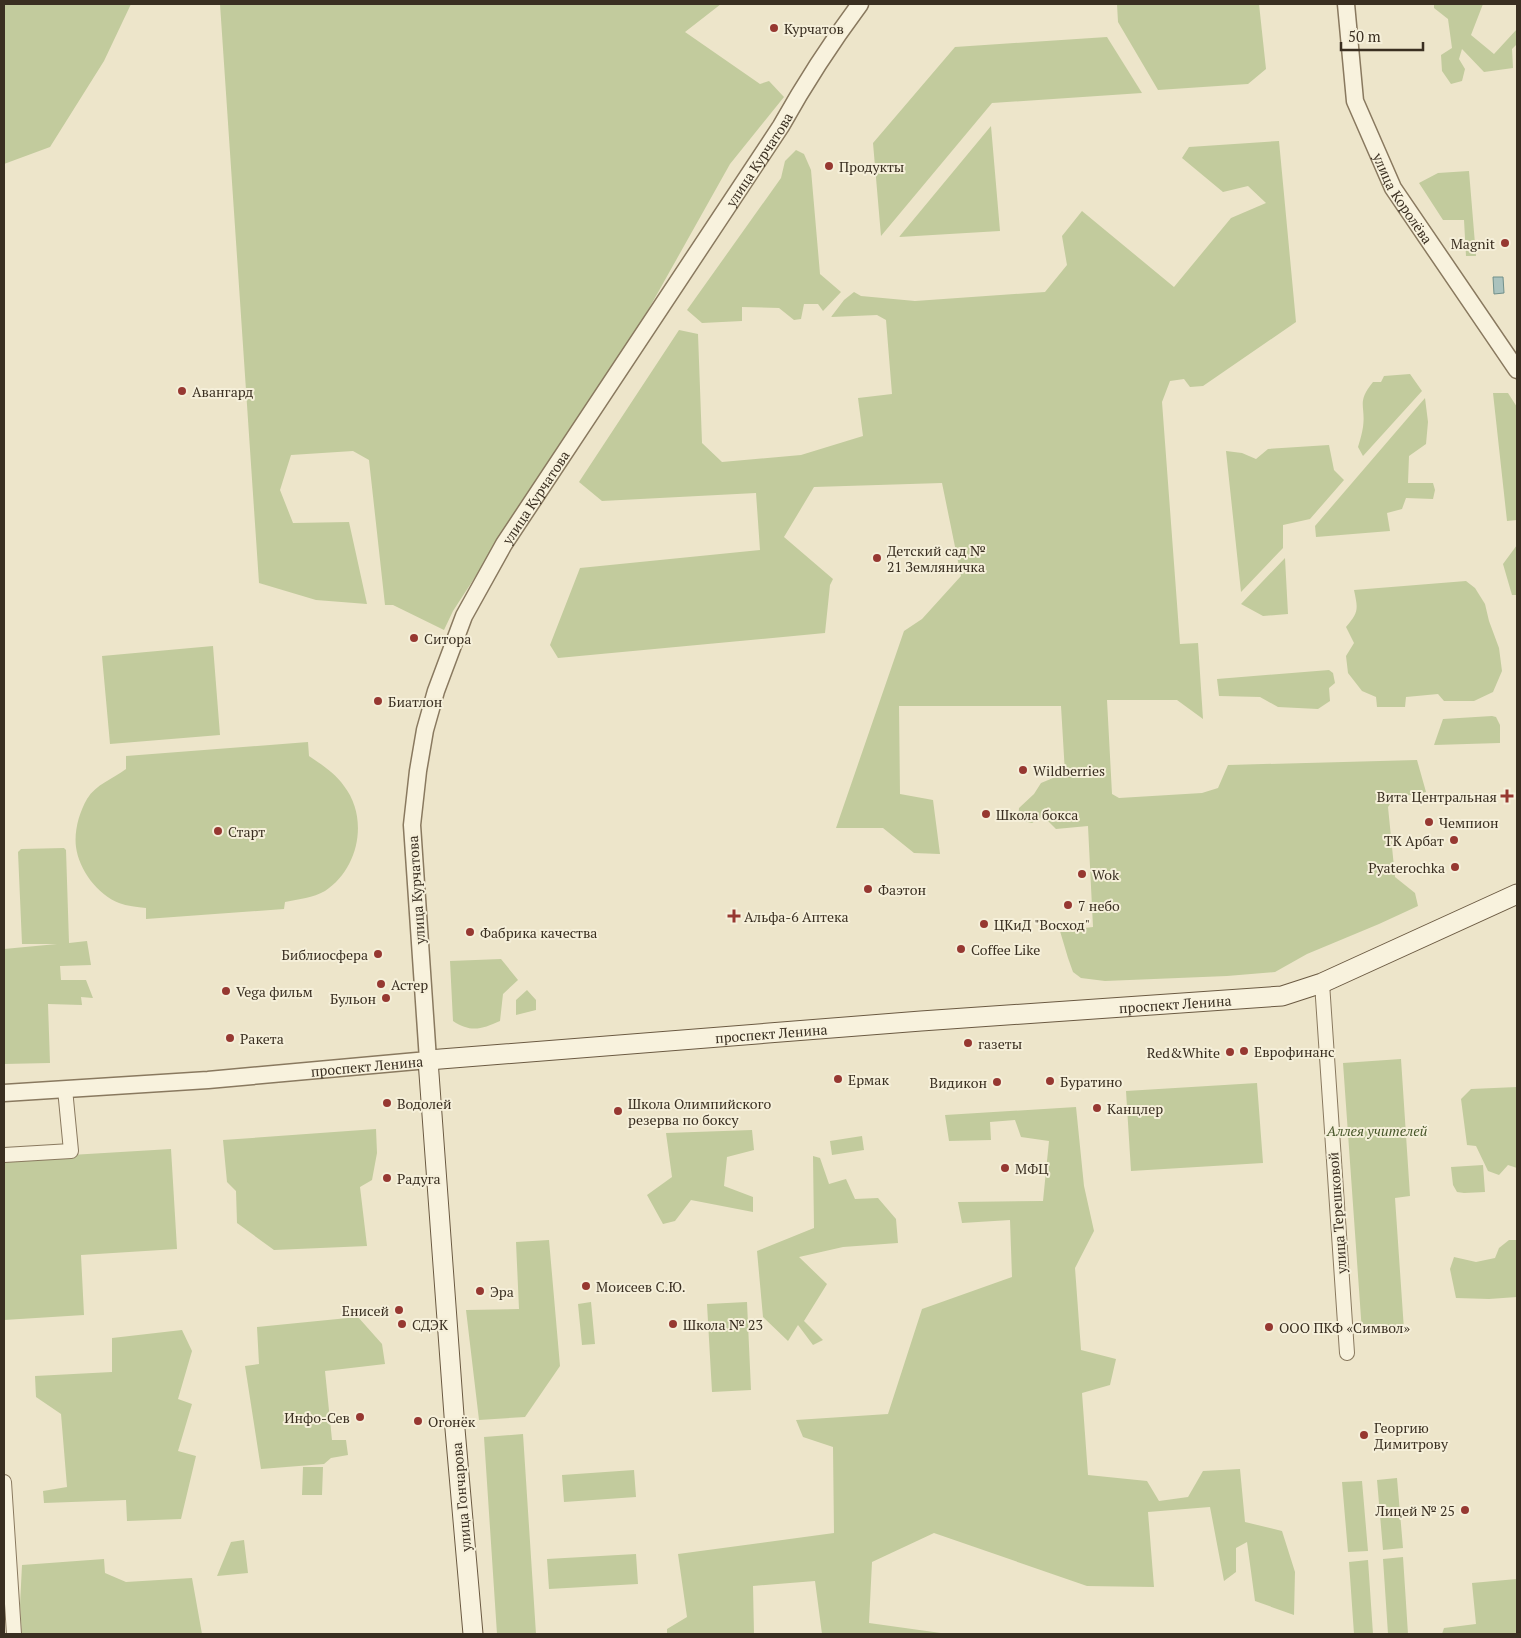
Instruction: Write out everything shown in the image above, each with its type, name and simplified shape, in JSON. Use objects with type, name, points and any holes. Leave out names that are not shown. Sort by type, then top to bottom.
[{"type":"main road","name":"проспект Ленина","points":[[428,1060],[921,1021],[1282,996],[1322,984],[1517,894]]},
{"type":"main road","name":"улица Гончарова","points":[[428,1060],[455,1429],[473,1634]]},
{"type":"street","name":"улица Курчатова","points":[[428,1060],[412,825],[425,730],[436,691],[464,616],[504,544],[781,126],[801,90],[835,37],[860,4]]},
{"type":"street","name":"улица Королёва","points":[[1346,4],[1355,101],[1393,188],[1517,370]]},
{"type":"street","name":"улица Терешковой","points":[[1322,984],[1347,1353]]},
{"type":"street","name":"проспект Ленина","points":[[4,1093],[208,1080],[428,1060]]},
{"type":"street","points":[[4,1155],[71,1150],[65,1089]]},
{"type":"street","points":[[4,1482],[14,1634]]},
{"type":"green space","points":[[4,4],[131,4],[104,61],[50,147],[4,164]]},
{"type":"green space","points":[[220,4],[721,4],[685,32],[760,84],[769,81],[784,97],[730,164],[647,312],[453,611],[444,630],[393,605],[385,605],[369,460],[353,451],[291,455],[280,490],[293,523],[349,522],[367,604],[316,600],[259,583]]},
{"type":"green space","points":[[1117,4],[1259,4],[1266,69],[1248,84],[1158,90],[1118,22]]},
{"type":"green space","points":[[1434,4],[1483,4],[1471,35],[1494,54],[1517,29],[1517,44],[1512,49],[1513,68],[1484,72],[1462,49],[1459,59],[1465,69],[1462,81],[1451,84],[1442,71],[1441,55],[1452,48],[1448,19],[1434,8]]},
{"type":"green space","points":[[1107,37],[1142,93],[992,103],[881,236],[873,143],[955,47]]},
{"type":"green space","points":[[991,126],[1000,231],[899,237]]},
{"type":"green space","points":[[1279,141],[1296,322],[1203,386],[1190,387],[1184,379],[1170,381],[1162,402],[1180,644],[1198,643],[1203,719],[1177,700],[1107,700],[1112,794],[1119,798],[1202,793],[1218,788],[1228,765],[1417,760],[1426,792],[1394,798],[1388,807],[1395,877],[1415,893],[1418,906],[1307,954],[1275,972],[1105,981],[1081,978],[1073,972],[1060,931],[1093,927],[1088,826],[1056,829],[1043,816],[1032,823],[1018,820],[1019,808],[1034,794],[1041,783],[1065,773],[1061,706],[899,706],[900,794],[933,800],[940,854],[914,853],[883,828],[836,828],[904,631],[922,619],[961,576],[942,483],[814,487],[784,537],[833,579],[830,585],[825,633],[558,658],[550,645],[580,568],[760,550],[756,493],[602,501],[579,482],[679,330],[698,334],[702,443],[722,462],[801,455],[863,436],[858,398],[892,394],[886,320],[877,315],[831,317],[844,300],[854,292],[861,296],[915,301],[1045,292],[1067,265],[1062,236],[1082,211],[1174,287],[1231,218],[1266,203],[1248,186],[1223,192],[1182,158],[1189,147]]},
{"type":"green space","points":[[796,150],[804,154],[811,170],[820,274],[841,292],[823,311],[818,304],[804,304],[801,319],[794,320],[779,308],[742,307],[742,321],[702,323],[687,310],[781,178],[785,161]]},
{"type":"green space","points":[[1469,171],[1476,256],[1466,256],[1464,220],[1443,220],[1419,183],[1438,173]]},
{"type":"green space","points":[[1410,374],[1422,391],[1363,456],[1358,447],[1364,420],[1363,400],[1368,389],[1373,382],[1381,382],[1384,376]]},
{"type":"green space","points":[[1493,393],[1508,393],[1517,407],[1517,520],[1507,521]]},
{"type":"green space","points":[[1425,398],[1428,422],[1426,444],[1409,456],[1408,483],[1433,483],[1435,490],[1433,499],[1406,498],[1402,509],[1387,513],[1390,531],[1316,537],[1315,526]]},
{"type":"green space","points":[[1329,445],[1334,470],[1344,480],[1310,519],[1283,525],[1283,548],[1241,592],[1226,451],[1242,453],[1256,459],[1268,449]]},
{"type":"green space","points":[[1517,545],[1517,595],[1512,595],[1503,564]]},
{"type":"green space","points":[[1285,558],[1288,614],[1263,616],[1241,604]]},
{"type":"green space","points":[[1466,581],[1475,588],[1485,604],[1499,648],[1502,671],[1493,692],[1474,701],[1444,701],[1438,694],[1406,697],[1405,707],[1377,707],[1376,697],[1362,691],[1348,673],[1346,656],[1354,643],[1346,627],[1356,610],[1354,590]]},
{"type":"green space","points":[[213,646],[220,735],[110,744],[102,656]]},
{"type":"green space","points":[[1329,670],[1333,673],[1335,683],[1329,688],[1330,701],[1318,709],[1278,707],[1260,697],[1219,696],[1217,679]]},
{"type":"green space","points":[[1496,717],[1500,725],[1500,743],[1434,745],[1443,719]]},
{"type":"green space","name":"Старт","points":[[308,742],[309,756],[337,777],[352,799],[358,827],[353,857],[337,881],[325,891],[311,897],[285,902],[284,909],[146,919],[146,908],[125,905],[111,899],[97,888],[85,873],[76,847],[76,828],[79,816],[87,799],[95,789],[126,769],[126,756]]},
{"type":"green space","points":[[64,848],[66,850],[69,943],[87,941],[91,965],[60,966],[61,980],[86,980],[93,998],[81,997],[82,1005],[48,1004],[50,1063],[4,1064],[4,949],[57,944],[22,944],[18,852],[21,849]]},
{"type":"green space","points":[[501,959],[518,980],[503,994],[500,1021],[488,1026],[471,1028],[459,1025],[453,1021],[450,961]]},
{"type":"green space","points":[[527,990],[536,1000],[536,1010],[516,1015],[516,1000]]},
{"type":"green space","name":"Аллея учителей","points":[[1401,1059],[1410,1196],[1395,1198],[1404,1330],[1362,1332],[1343,1063]]},
{"type":"green space","points":[[1257,1083],[1263,1163],[1131,1171],[1126,1091]]},
{"type":"green space","points":[[1517,1087],[1517,1168],[1508,1165],[1499,1175],[1488,1171],[1476,1146],[1467,1145],[1461,1099],[1471,1089]]},
{"type":"green space","points":[[1076,1107],[1084,1186],[1094,1231],[1075,1268],[1081,1350],[1116,1359],[1110,1385],[1082,1393],[1088,1475],[1147,1481],[1159,1501],[1188,1497],[1203,1471],[1240,1469],[1245,1522],[1282,1531],[1295,1572],[1294,1615],[1255,1601],[1247,1542],[1236,1548],[1236,1572],[1224,1581],[1210,1507],[1148,1512],[1154,1587],[1087,1586],[934,1533],[872,1562],[869,1623],[948,1634],[822,1634],[815,1581],[753,1586],[754,1634],[667,1634],[667,1629],[687,1617],[678,1554],[834,1533],[833,1447],[803,1437],[796,1420],[888,1414],[922,1309],[1012,1277],[1010,1220],[962,1223],[958,1202],[1043,1201],[1049,1141],[1021,1137],[1015,1120],[990,1122],[991,1140],[949,1141],[945,1115]]},
{"type":"green space","points":[[376,1129],[377,1153],[372,1180],[360,1187],[367,1246],[274,1250],[237,1223],[236,1191],[227,1182],[223,1140]]},
{"type":"green space","points":[[752,1130],[754,1150],[727,1157],[724,1186],[753,1197],[753,1212],[691,1200],[675,1221],[663,1224],[647,1195],[672,1177],[666,1133]]},
{"type":"green space","points":[[862,1136],[864,1150],[832,1155],[830,1141]]},
{"type":"green space","points":[[171,1149],[177,1249],[81,1255],[84,1315],[4,1320],[4,1159]]},
{"type":"green space","points":[[813,1156],[820,1158],[829,1184],[846,1179],[855,1199],[878,1198],[896,1219],[898,1243],[843,1247],[799,1257],[827,1284],[804,1321],[823,1340],[813,1345],[798,1325],[788,1341],[763,1317],[757,1251],[814,1228]]},
{"type":"green space","points":[[1483,1165],[1485,1192],[1457,1192],[1453,1185],[1451,1167]]},
{"type":"green space","points":[[549,1240],[560,1366],[525,1417],[479,1420],[466,1310],[519,1309],[516,1242]]},
{"type":"green space","points":[[1509,1240],[1517,1240],[1517,1297],[1489,1299],[1456,1298],[1450,1269],[1454,1257],[1476,1262],[1495,1258],[1499,1248]]},
{"type":"green space","points":[[591,1302],[595,1344],[582,1345],[578,1304]]},
{"type":"green space","points":[[747,1302],[751,1390],[712,1392],[707,1304]]},
{"type":"green space","points":[[358,1317],[382,1344],[385,1364],[325,1371],[332,1440],[346,1440],[348,1455],[331,1458],[324,1464],[261,1469],[245,1366],[259,1364],[257,1327]]},
{"type":"green space","points":[[182,1330],[192,1351],[178,1399],[192,1404],[178,1451],[196,1456],[181,1519],[127,1521],[126,1500],[44,1503],[43,1491],[67,1487],[61,1414],[36,1397],[35,1376],[112,1372],[112,1338]]},
{"type":"green space","points":[[523,1434],[536,1634],[497,1634],[484,1437]]},
{"type":"green space","points":[[303,1467],[323,1467],[322,1495],[302,1495]]},
{"type":"green space","points":[[634,1470],[636,1497],[564,1502],[562,1475]]},
{"type":"green space","points":[[1397,1478],[1403,1548],[1383,1550],[1377,1480]]},
{"type":"green space","points":[[1362,1481],[1368,1551],[1348,1552],[1342,1482]]},
{"type":"green space","points":[[244,1540],[248,1573],[217,1576],[231,1542]]},
{"type":"green space","points":[[636,1554],[638,1584],[549,1589],[547,1559]]},
{"type":"green space","points":[[1403,1557],[1408,1634],[1388,1634],[1383,1559]]},
{"type":"green space","points":[[104,1559],[105,1573],[126,1582],[192,1578],[202,1634],[22,1634],[20,1605],[22,1565]]},
{"type":"green space","points":[[1368,1560],[1373,1634],[1354,1634],[1349,1562]]},
{"type":"green space","points":[[1517,1579],[1517,1634],[1442,1634],[1444,1628],[1476,1624],[1472,1583]]},
{"type":"water","points":[[1493,277],[1503,277],[1504,293],[1494,294]]},
{"type":"place","name":"Курчатов","points":[[774,28]]},
{"type":"place","name":"Продукты","points":[[829,166]]},
{"type":"place","name":"Magnit","points":[[1505,243]]},
{"type":"place","name":"Авангард","points":[[182,391]]},
{"type":"place","name":"Детский сад № 21 Земляничка","points":[[877,558]]},
{"type":"place","name":"Ситора","points":[[414,638]]},
{"type":"place","name":"Биатлон","points":[[378,701]]},
{"type":"place","name":"Wildberries","points":[[1023,770]]},
{"type":"place","name":"Вита Центральная","points":[[1507,796]]},
{"type":"place","name":"Школа бокса","points":[[986,814]]},
{"type":"place","name":"Чемпион","points":[[1429,822]]},
{"type":"place","name":"Старт","points":[[218,831]]},
{"type":"place","name":"ТК Арбат","points":[[1454,840]]},
{"type":"place","name":"Pyaterochka","points":[[1455,867]]},
{"type":"place","name":"Wok","points":[[1082,874]]},
{"type":"place","name":"Фаэтон","points":[[868,889]]},
{"type":"place","name":"7 небо","points":[[1068,905]]},
{"type":"place","name":"Альфа-6 Аптека","points":[[734,916]]},
{"type":"place","name":"ЦКиД \"Восход\"","points":[[984,924]]},
{"type":"place","name":"Фабрика качества","points":[[470,932]]},
{"type":"place","name":"Coffee Like","points":[[961,949]]},
{"type":"place","name":"Библиосфера","points":[[378,954]]},
{"type":"place","name":"Астер","points":[[381,984]]},
{"type":"place","name":"Vega фильм","points":[[226,991]]},
{"type":"place","name":"Бульон","points":[[386,998]]},
{"type":"place","name":"Ракета","points":[[230,1038]]},
{"type":"place","name":"газеты","points":[[968,1043]]},
{"type":"place","name":"Еврофинанс","points":[[1244,1051]]},
{"type":"place","name":"Red&White","points":[[1230,1052]]},
{"type":"place","name":"Ермак","points":[[838,1079]]},
{"type":"place","name":"Буратино","points":[[1050,1081]]},
{"type":"place","name":"Видикон","points":[[997,1082]]},
{"type":"place","name":"Водолей","points":[[387,1103]]},
{"type":"place","name":"Канцлер","points":[[1097,1108]]},
{"type":"place","name":"Школа Олимпийского резерва по боксу","points":[[618,1111]]},
{"type":"place","name":"МФЦ","points":[[1005,1168]]},
{"type":"place","name":"Радуга","points":[[387,1178]]},
{"type":"place","name":"Моисеев С.Ю.","points":[[586,1286]]},
{"type":"place","name":"Эра","points":[[480,1291]]},
{"type":"place","name":"Енисей","points":[[399,1310]]},
{"type":"place","name":"СДЭК","points":[[402,1324]]},
{"type":"place","name":"Школа № 23","points":[[673,1324]]},
{"type":"place","name":"ООО ПКФ «Символ»","points":[[1269,1327]]},
{"type":"place","name":"Инфо-Сев","points":[[360,1417]]},
{"type":"place","name":"Огонёк","points":[[418,1421]]},
{"type":"place","name":"Георгию Димитрову","points":[[1364,1435]]},
{"type":"place","name":"Лицей № 25","points":[[1465,1510]]}]
